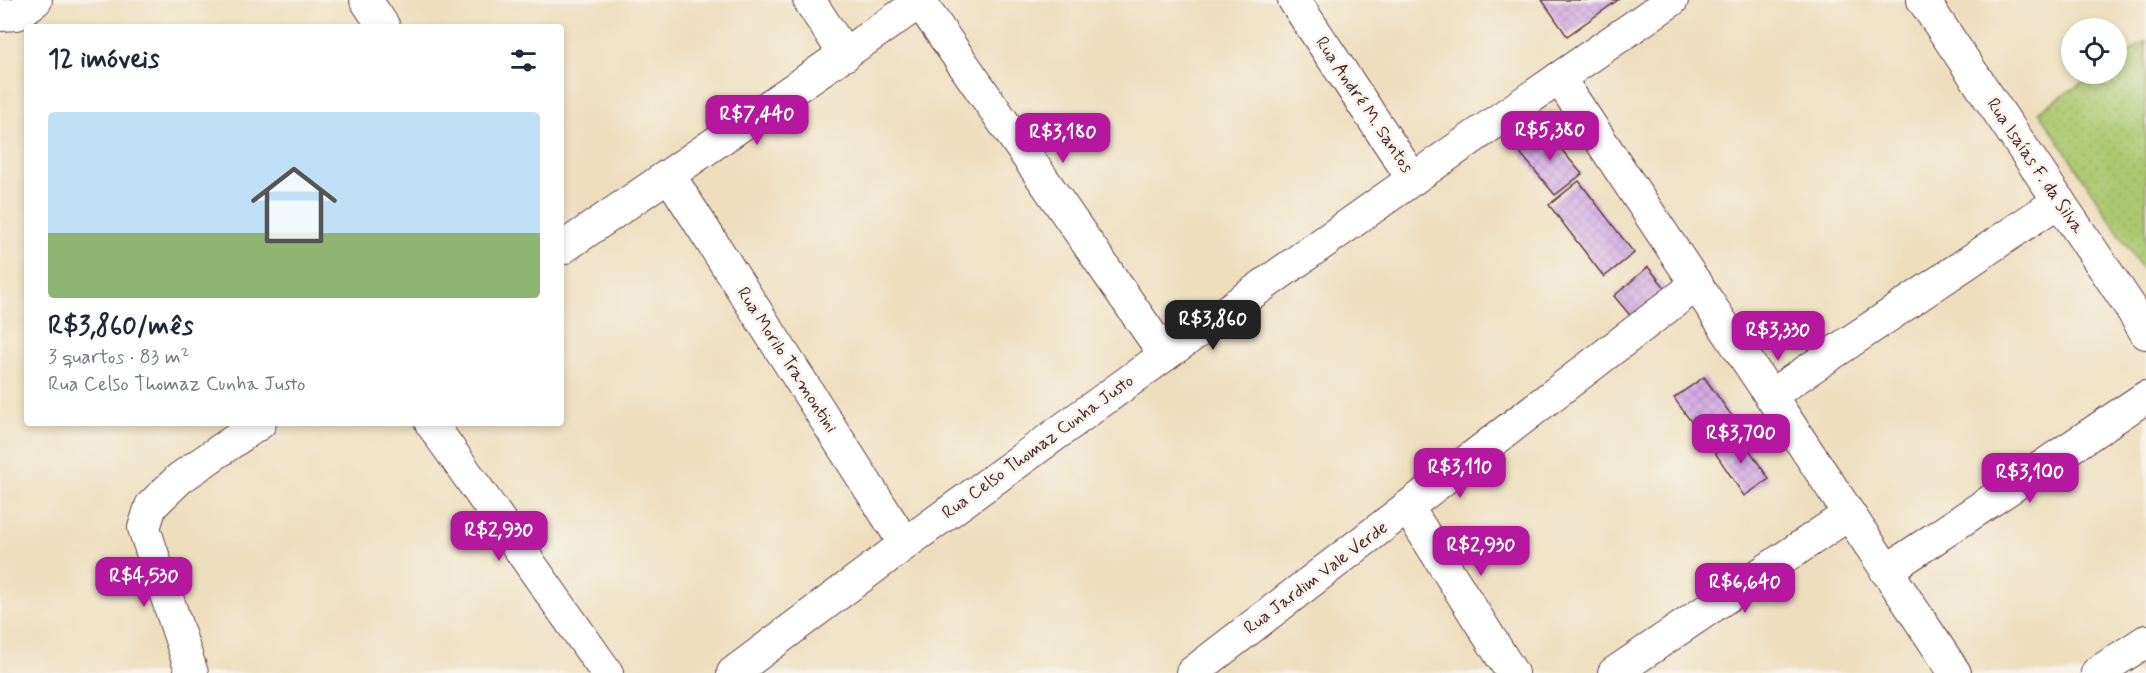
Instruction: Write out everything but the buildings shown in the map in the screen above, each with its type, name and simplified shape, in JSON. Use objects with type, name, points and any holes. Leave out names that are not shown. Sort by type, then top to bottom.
[{"type":"street","points":[[0,15],[17,14],[36,0]]},
{"type":"street","points":[[366,0],[382,24]]},
{"type":"street","points":[[809,0],[845,55]]},
{"type":"street","name":"Rua André M. Santos","points":[[1294,0],[1413,179]]},
{"type":"street","name":"Rua Isaías F. da Silva","points":[[1923,0],[2059,201],[2138,300],[2146,333]]},
{"type":"street","points":[[564,247],[922,1],[1165,355]]},
{"type":"street","name":"Rua Celso Thomaz Cunha Justo","points":[[733,673],[905,544],[1165,355],[1559,78],[1663,2]]},
{"type":"street","points":[[1559,78],[1955,673]]},
{"type":"street","name":"Rua Morilo Tramontini","points":[[669,175],[905,544]]},
{"type":"street","points":[[1771,395],[2059,201]]},
{"type":"street","name":"Rua Jardim Vale Verde","points":[[1192,673],[1697,285]]},
{"type":"street","points":[[1886,571],[2146,397]]},
{"type":"street","points":[[192,673],[144,528],[151,506],[180,478],[256,426]]},
{"type":"street","points":[[433,426],[607,673]]},
{"type":"street","points":[[1408,508],[1512,673]]},
{"type":"street","points":[[1614,673],[1849,514]]},
{"type":"street","points":[[2097,673],[2146,641]]},
{"type":"green space","points":[[2146,41],[2146,266],[2142,269],[2039,111],[2081,84],[2127,84],[2127,53]]}]
